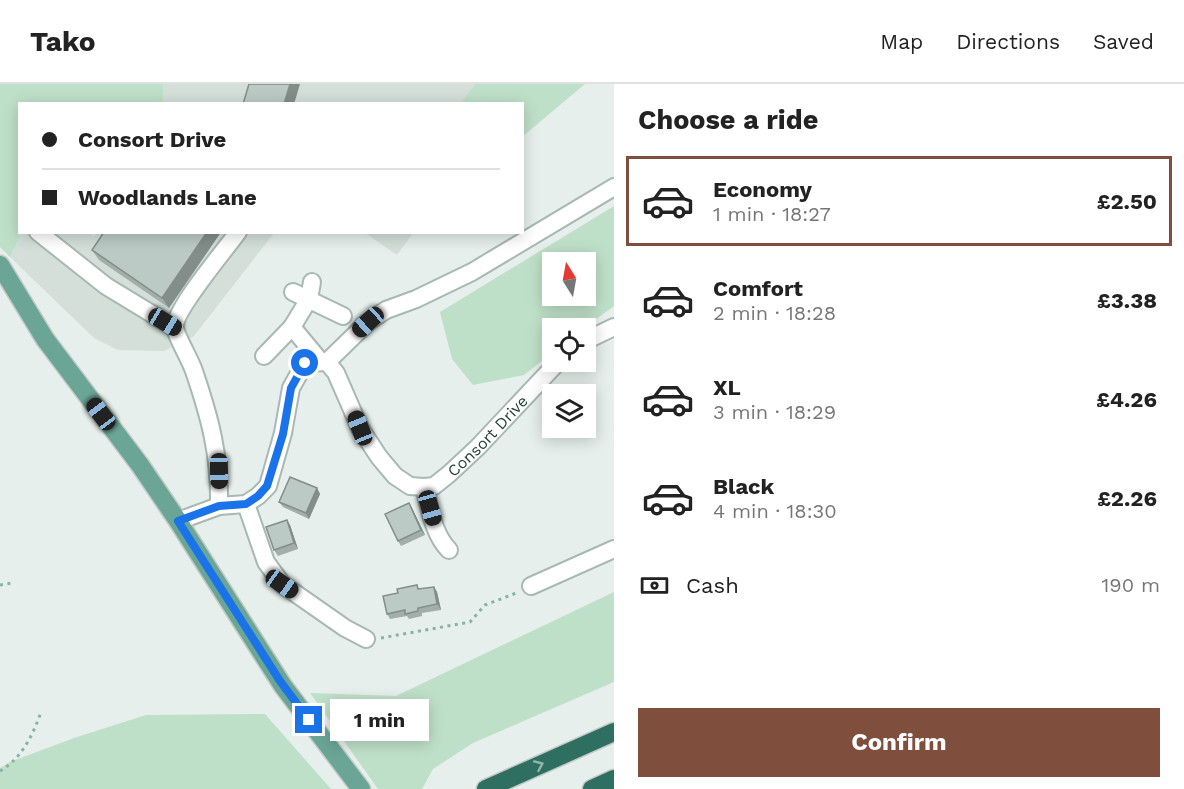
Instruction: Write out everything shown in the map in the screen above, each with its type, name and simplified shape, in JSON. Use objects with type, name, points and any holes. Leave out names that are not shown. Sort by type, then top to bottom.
[{"type":"highway","points":[[486,789],[614,732]]},
{"type":"highway","points":[[592,789],[614,779]]},
{"type":"main road","points":[[0,265],[45,339],[140,465],[178,521],[283,686],[361,789]]},
{"type":"street","points":[[178,521],[219,506],[246,504],[267,486],[283,434],[291,388],[305,363],[324,362],[368,322],[386,310],[416,299],[472,272],[614,187]]},
{"type":"street","points":[[41,234],[106,286],[175,328]]},
{"type":"street","points":[[219,506],[216,443],[199,385],[175,328],[178,315],[186,301],[236,234]]},
{"type":"street","points":[[264,356],[292,327],[309,299],[312,282]]},
{"type":"street","points":[[293,292],[343,316]]},
{"type":"street","points":[[292,327],[336,373],[360,428],[379,457],[395,476],[410,486],[424,487],[436,530],[449,550]]},
{"type":"street","points":[[596,334],[614,327]]},
{"type":"street","name":"Consort Drive","points":[[424,487],[434,486],[449,474],[478,447],[549,372]]},
{"type":"street","points":[[246,504],[266,562],[282,584],[345,628],[366,639]]},
{"type":"street","points":[[531,586],[614,549]]},
{"type":"path","points":[[0,585],[12,583]]},
{"type":"path","points":[[366,639],[374,640],[470,622],[485,605],[531,586]]},
{"type":"path","points":[[0,771],[25,747],[41,712]]},
{"type":"shaded area","points":[[163,84],[475,84],[462,102],[163,102]]},
{"type":"shaded area","points":[[22,234],[91,234],[94,236],[96,234],[273,234],[194,336],[164,351],[118,350],[94,338],[10,257]]},
{"type":"shaded area","points":[[366,234],[412,234],[397,255]]},
{"type":"green space","points":[[0,84],[163,84],[163,102],[18,102],[18,234],[22,234],[10,257],[0,247]]},
{"type":"green space","points":[[475,84],[585,84],[524,135],[524,102],[462,102]]},
{"type":"green space","points":[[614,206],[614,306],[596,319],[542,318],[542,361],[524,375],[473,385],[452,359],[440,312]]},
{"type":"green space","points":[[614,592],[614,682],[473,743],[433,769],[422,789],[378,789],[310,693],[396,696]]},
{"type":"green space","points":[[265,714],[331,789],[0,789],[0,768],[10,762],[146,715]]},
{"type":"building","points":[[249,84],[290,84],[285,102],[244,102]]},
{"type":"building","points":[[103,234],[206,234],[162,298],[92,250]]},
{"type":"building","points":[[290,477],[317,488],[306,513],[279,502]]},
{"type":"building","points":[[409,503],[421,530],[398,541],[385,514]]},
{"type":"building","points":[[287,520],[294,543],[274,550],[266,527]]},
{"type":"building","points":[[417,585],[418,589],[434,587],[437,604],[418,608],[418,611],[405,614],[405,610],[387,614],[383,596],[398,593],[397,589]]},
{"type":"route","points":[[305,363],[291,388],[283,434],[267,486],[246,504],[219,506],[178,521],[280,681],[309,720]]}]
